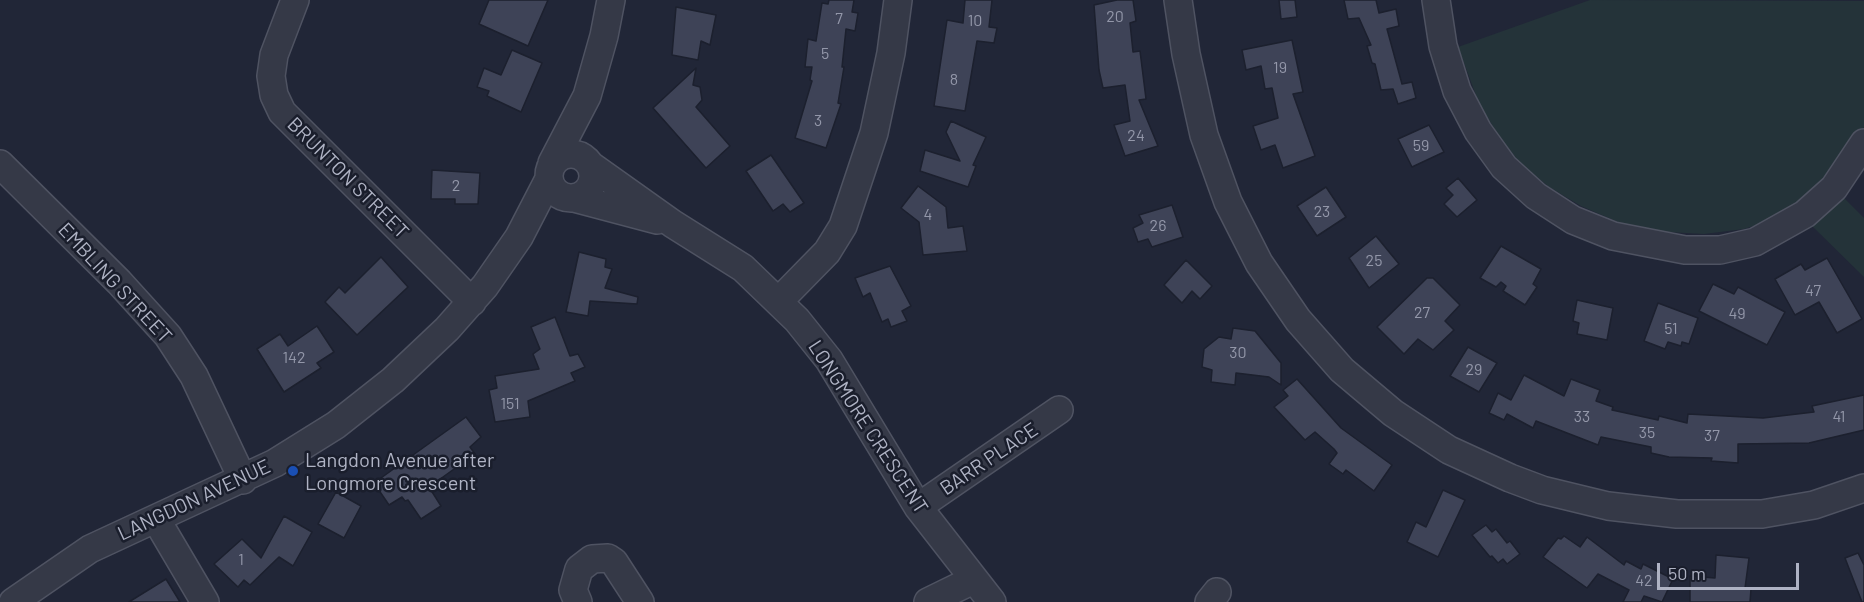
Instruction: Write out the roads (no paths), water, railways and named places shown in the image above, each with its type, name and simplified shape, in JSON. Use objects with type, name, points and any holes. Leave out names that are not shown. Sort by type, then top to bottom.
[{"type":"street","name":"BRUNTON STREET","points":[[295,0],[274,55],[271,76],[274,95],[282,112],[472,302]]},
{"type":"street","name":"LANGDON AVENUE","points":[[13,602],[70,561],[243,480],[336,425],[393,380],[472,302],[519,237],[587,96],[611,0]]},
{"type":"street","points":[[779,301],[827,252],[843,226],[874,132],[891,53],[898,0]]},
{"type":"street","points":[[1179,0],[1186,54],[1204,135],[1228,202],[1259,263],[1298,320],[1335,362],[1393,413],[1449,450],[1510,478],[1542,490],[1608,506],[1677,514],[1762,514],[1814,505],[1864,488]]},
{"type":"street","points":[[1436,0],[1443,46],[1457,91],[1478,131],[1504,166],[1536,196],[1573,220],[1613,236],[1685,250],[1720,250],[1755,242],[1805,214],[1834,188],[1864,143]]},
{"type":"street","name":"LANGDON AVENUE","points":[[519,237],[574,198],[587,192],[591,186],[593,172],[590,165],[587,96]]},
{"type":"street","points":[[574,198],[560,196],[550,186],[550,171],[564,154],[571,153],[585,159],[590,165]]},
{"type":"street","name":"EMBLING STREET","points":[[0,164],[118,282],[168,336],[194,376],[243,480]]},
{"type":"street","name":"LONGMORE CRESCENT","points":[[590,165],[673,224],[734,261],[779,301],[829,360],[918,507],[992,602]]},
{"type":"street","name":"LONGMORE CRESCENT","points":[[574,198],[673,224]]},
{"type":"street","name":"BARR PLACE","points":[[918,507],[1059,410]]},
{"type":"street","points":[[156,519],[205,602]]},
{"type":"street","points":[[578,602],[573,590],[579,569],[592,559],[608,558],[614,562],[640,602]]},
{"type":"street","points":[[928,602],[973,580]]},
{"type":"place","name":"Langdon Avenue after Longmore Crescent","points":[[293,471]]}]
